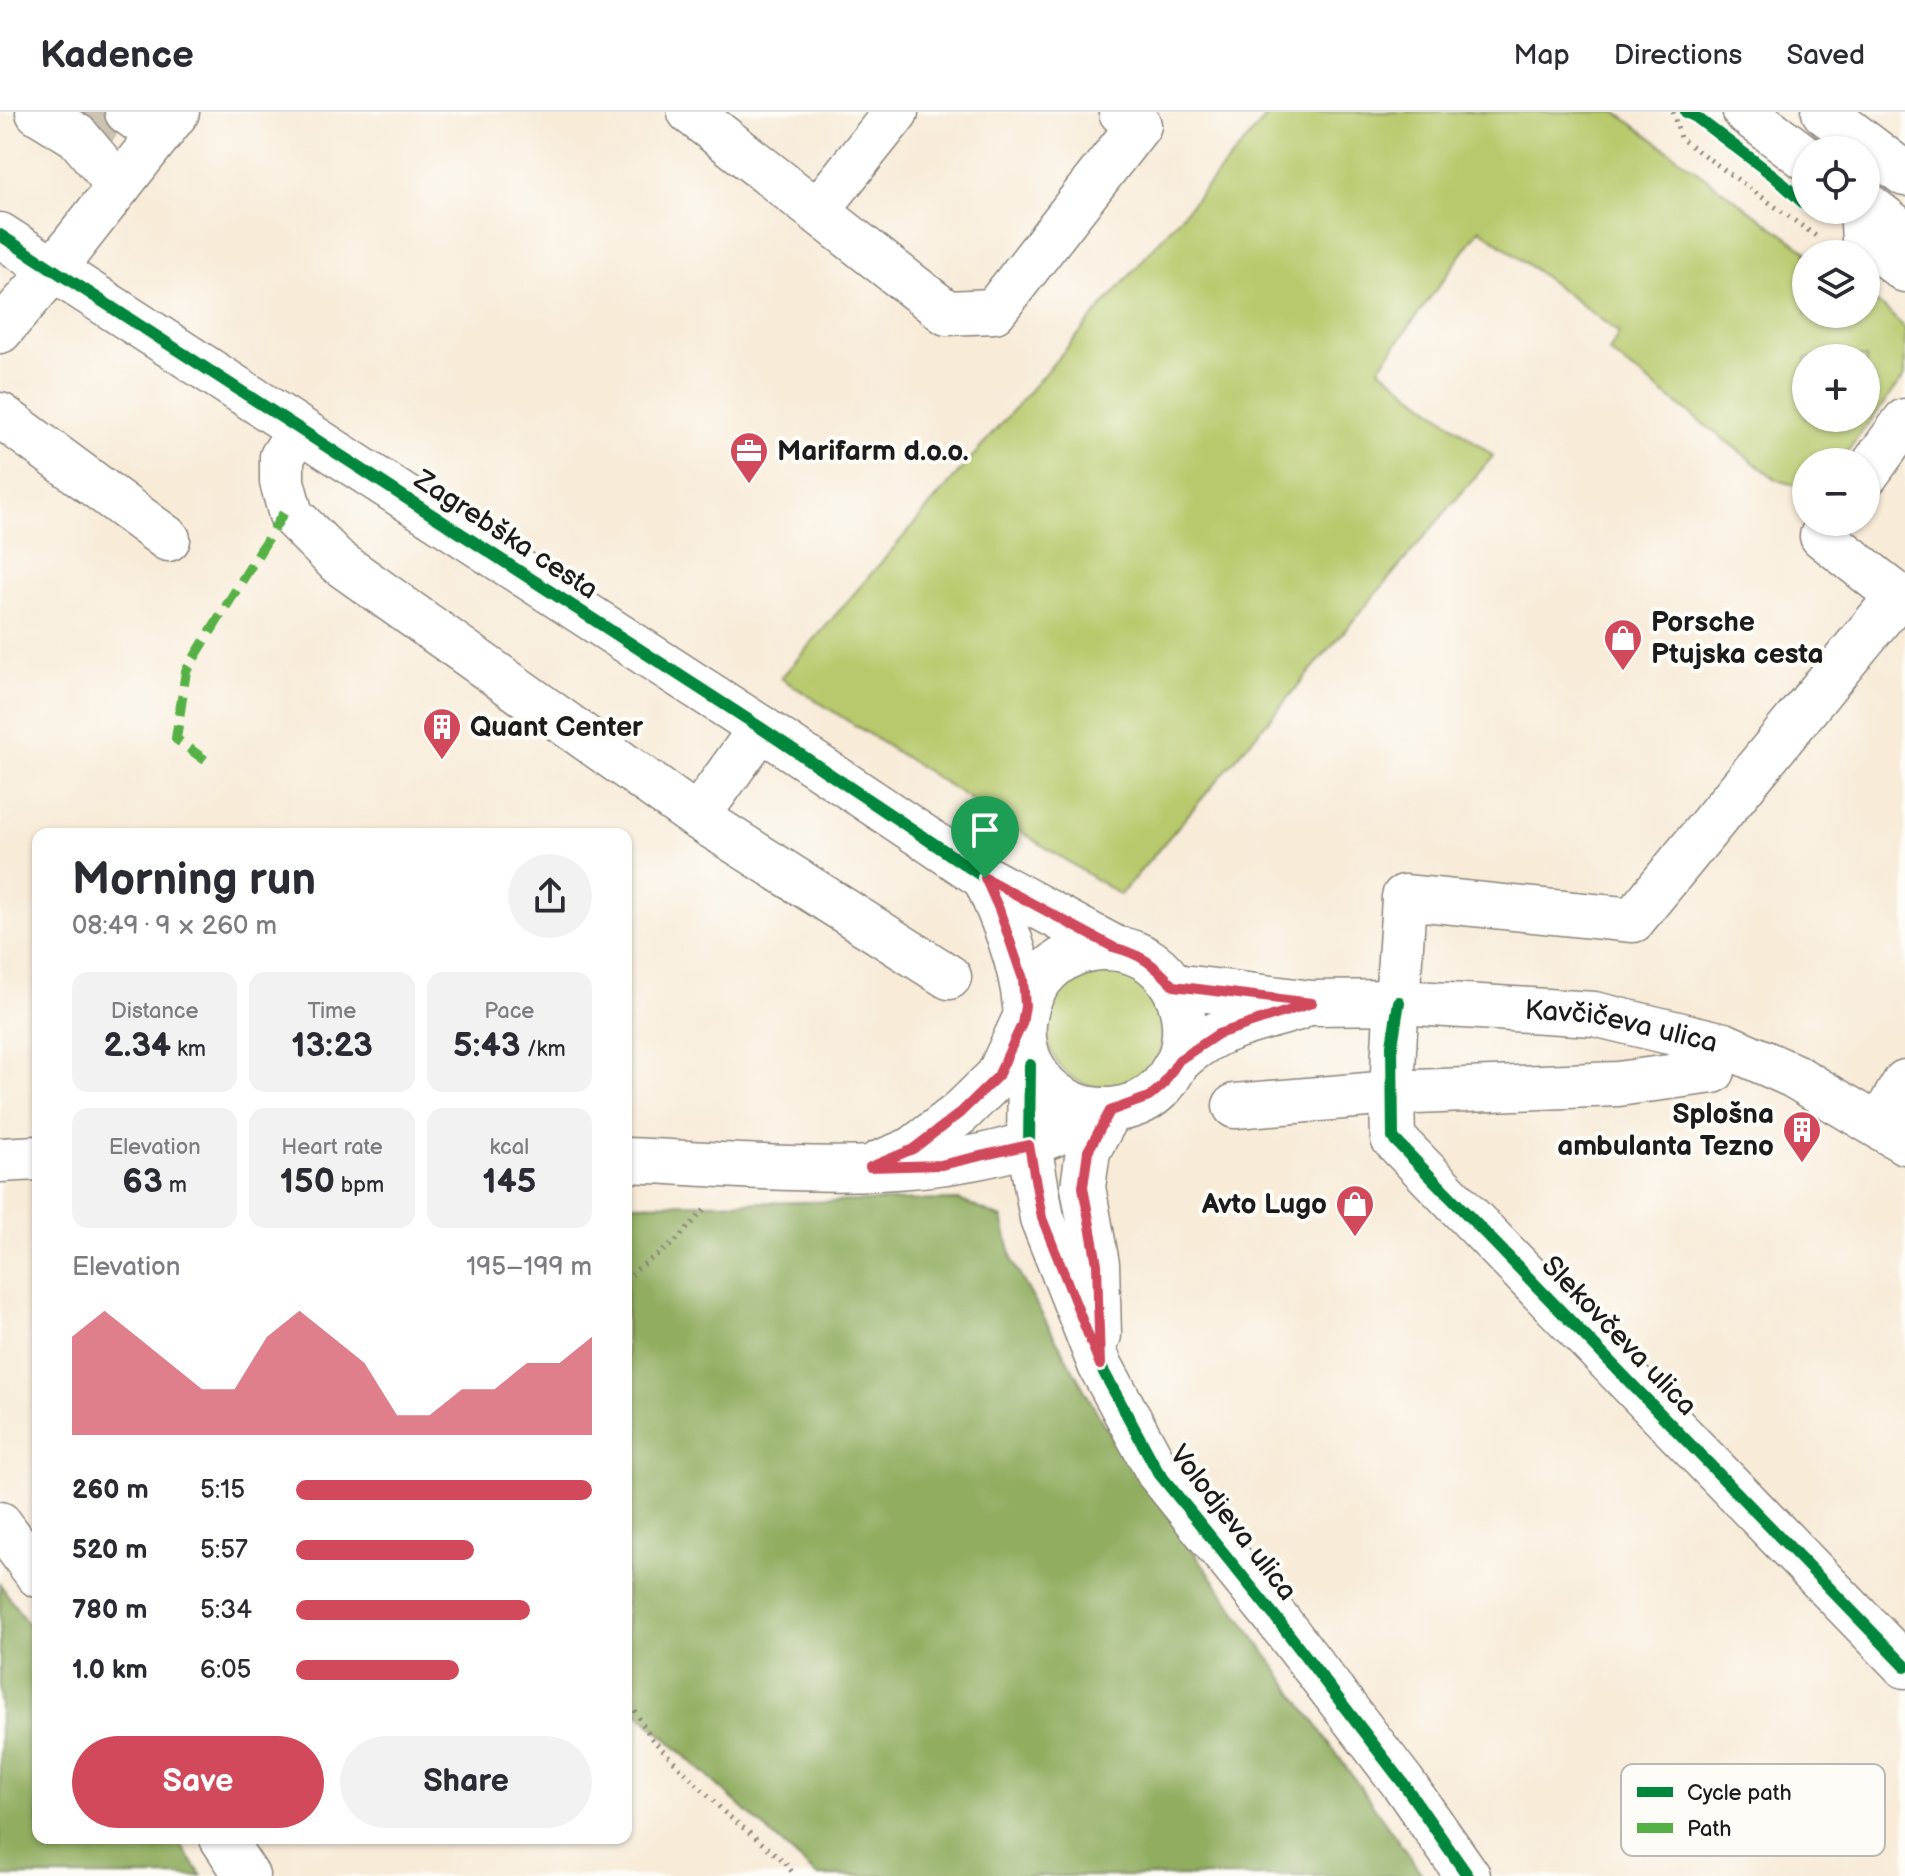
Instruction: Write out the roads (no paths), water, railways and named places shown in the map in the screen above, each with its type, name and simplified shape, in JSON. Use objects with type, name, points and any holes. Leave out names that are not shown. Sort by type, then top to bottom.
[{"type":"street","points":[[38,112],[77,136],[119,186]]},
{"type":"street","points":[[690,112],[947,313],[994,311],[1139,125],[1121,112]]},
{"type":"street","points":[[817,211],[896,112]]},
{"type":"street","points":[[1745,112],[1792,147]]},
{"type":"street","points":[[1824,112],[1905,174]]},
{"type":"street","points":[[0,331],[119,186],[154,120]]},
{"type":"street","points":[[1880,215],[1905,234]]},
{"type":"street","points":[[1863,224],[1864,239],[1905,270]]},
{"type":"street","name":"Zagrebška cesta","points":[[0,235],[761,728],[985,878],[1113,947]]},
{"type":"street","points":[[0,415],[168,539]]},
{"type":"street","points":[[1880,456],[1905,421]]},
{"type":"street","points":[[299,430],[282,457],[282,482],[291,515],[338,562],[697,817],[949,977]]},
{"type":"street","name":"Slekovčeva ulica","points":[[1822,536],[1898,596],[1633,920],[1404,897],[1399,1002],[1392,1045],[1393,1138],[1905,1666]]},
{"type":"street","points":[[697,817],[761,728]]},
{"type":"street","name":"Volodjeva ulica","points":[[985,878],[1023,979],[1029,1145],[1042,1218],[1100,1365],[1158,1472],[1277,1619],[1403,1783],[1468,1876]]},
{"type":"street","points":[[632,1160],[870,1167],[941,1165],[1029,1145],[1149,1097],[1162,1086],[1185,1045],[1185,1022],[1174,986],[1152,963],[1134,953],[1113,947],[1089,949],[1053,965],[1036,984],[1026,1032],[998,1076],[960,1113],[913,1149],[870,1167]]},
{"type":"street","points":[[1174,986],[1312,1003]]},
{"type":"street","name":"Kavčičeva ulica","points":[[1312,1003],[1399,1002],[1594,1014],[1724,1045],[1794,1076],[1892,1134]]},
{"type":"street","points":[[1179,1060],[1218,1034],[1312,1003]]},
{"type":"street","points":[[1026,1032],[1041,1082],[1075,1105],[1110,1111]]},
{"type":"street","name":"Kavčičeva ulica","points":[[1235,1106],[1391,1093],[1618,1084],[1713,1071]]},
{"type":"street","points":[[1892,1134],[1905,1082]]},
{"type":"street","name":"Volodjeva ulica","points":[[1100,1365],[1097,1264],[1083,1187],[1088,1151],[1110,1111]]},
{"type":"street","points":[[0,1160],[32,1158]]},
{"type":"street","points":[[0,1524],[32,1567]]},
{"type":"street","points":[[226,1844],[247,1876]]},
{"type":"tunnel","points":[[79,112],[143,155]]},
{"type":"place","name":"Marifarm d.o.o.","points":[[749,485]]},
{"type":"place","name":"Porsche Ptujska cesta","points":[[1623,672]]},
{"type":"place","name":"Quant Center","points":[[442,761]]},
{"type":"place","name":"Splošna ambulanta Tezno","points":[[1802,1164]]},
{"type":"place","name":"Avto Lugo","points":[[1355,1238]]}]
